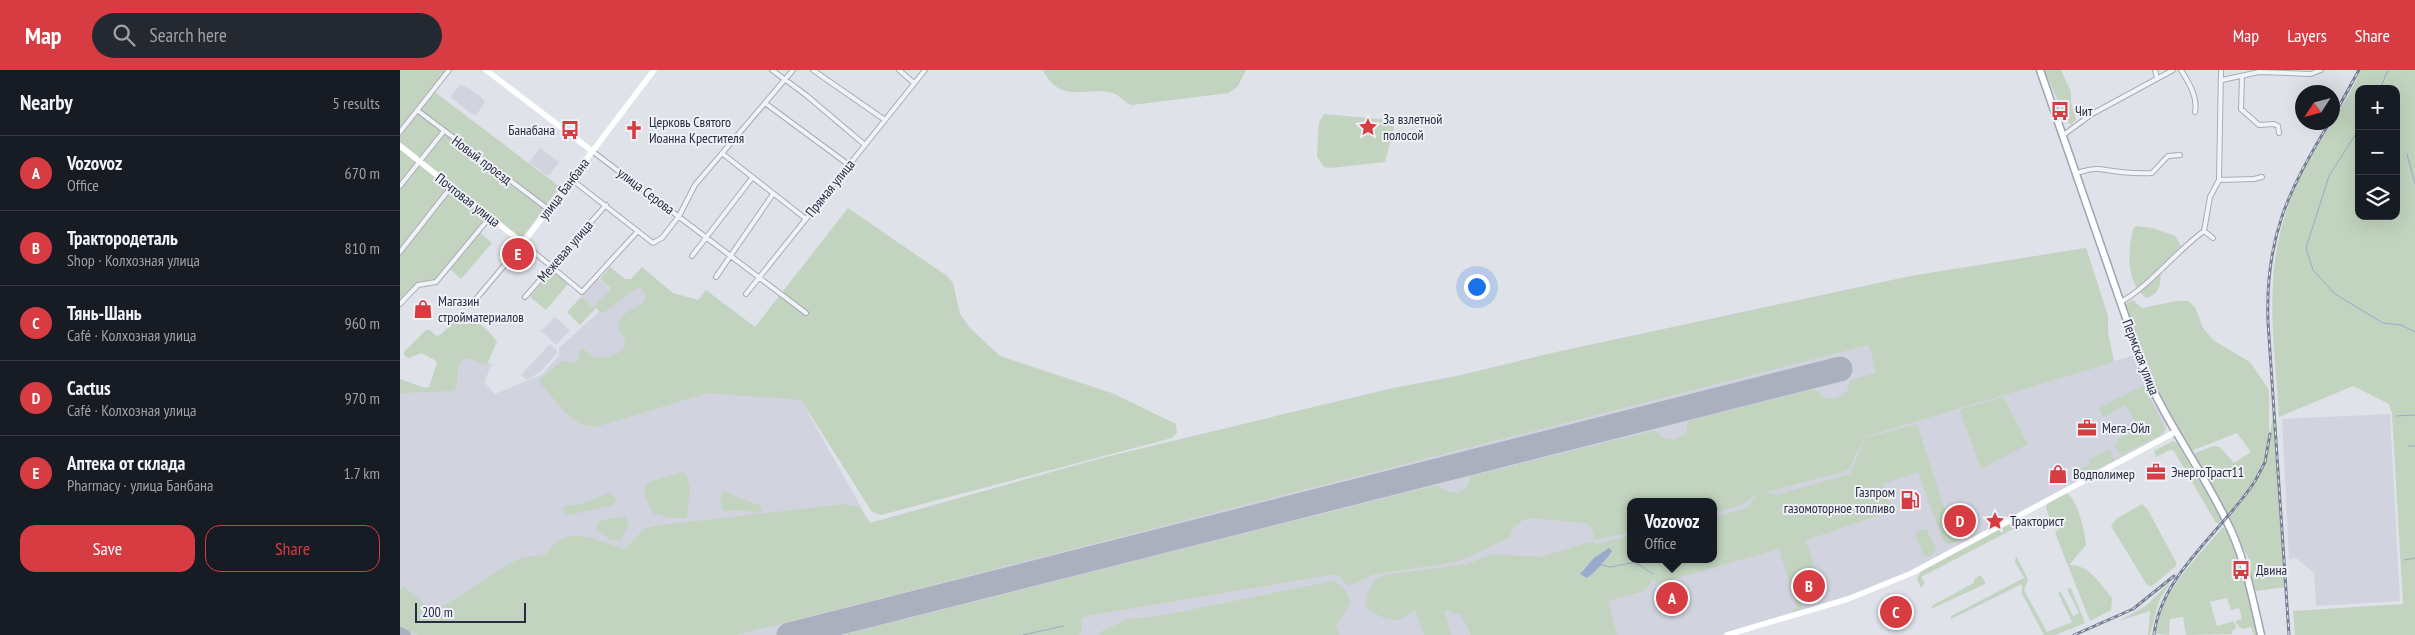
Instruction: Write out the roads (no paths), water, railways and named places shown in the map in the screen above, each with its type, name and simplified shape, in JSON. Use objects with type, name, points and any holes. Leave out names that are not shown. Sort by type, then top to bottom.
[{"type":"main road","name":"Пермская улица","points":[[2040,70],[2145,373],[2174,432],[2216,500],[2232,534],[2262,635]]},
{"type":"street","points":[[400,132],[449,70]]},
{"type":"street","name":"улица Серова","points":[[486,70],[806,313]]},
{"type":"street","name":"улица Банбана","points":[[471,305],[523,243],[654,70]]},
{"type":"street","points":[[772,70],[865,145]]},
{"type":"street","points":[[571,179],[653,243],[662,238],[679,216],[695,185],[794,70]]},
{"type":"street","points":[[813,70],[885,120]]},
{"type":"street","points":[[899,70],[914,83]]},
{"type":"street","name":"Прямая улица","points":[[746,294],[925,70]]},
{"type":"street","points":[[2155,70],[2157,78]]},
{"type":"street","points":[[2062,136],[2092,114],[2173,70]]},
{"type":"street","points":[[2181,70],[2192,89],[2197,105],[2195,112]]},
{"type":"street","points":[[2120,303],[2133,295],[2187,244],[2204,231],[2210,197],[2220,180],[2221,70]]},
{"type":"street","points":[[2222,80],[2260,72],[2311,74],[2321,70]]},
{"type":"street","points":[[2242,77],[2241,109],[2259,125],[2274,124],[2278,126],[2279,133]]},
{"type":"street","points":[[766,103],[849,165]]},
{"type":"street","name":"Новый проезд","points":[[417,110],[548,209]]},
{"type":"street","points":[[400,186],[444,131]]},
{"type":"street","name":"Почтовая улица","points":[[400,146],[582,292],[638,231]]},
{"type":"street","points":[[723,154],[806,219]]},
{"type":"street","points":[[2075,173],[2098,169],[2107,172],[2152,174],[2168,156],[2180,155]]},
{"type":"street","points":[[2220,180],[2262,177]]},
{"type":"street","points":[[692,256],[752,178]]},
{"type":"street","points":[[400,252],[451,187]]},
{"type":"street","points":[[716,277],[774,194]]},
{"type":"street","name":"Межевая улица","points":[[525,297],[550,266],[606,205]]},
{"type":"street","points":[[400,304],[418,285],[436,282],[490,217]]},
{"type":"street","points":[[2204,231],[2213,238]]},
{"type":"street","points":[[1727,635],[1848,599],[1912,573],[2174,432]]},
{"type":"water","points":[[1609,548],[1612,551],[1610,554],[1590,576],[1587,578],[1580,574],[1594,558]]},
{"type":"waterway","points":[[2382,85],[2388,70]]},
{"type":"waterway","points":[[2358,130],[2329,176],[2306,248],[2313,270],[2335,294],[2383,323],[2401,325],[2415,332]]},
{"type":"waterway","points":[[2407,154],[2415,184]]},
{"type":"waterway","points":[[2396,416],[2415,415]]},
{"type":"waterway","points":[[2409,446],[2415,446]]},
{"type":"waterway","points":[[2404,560],[2415,558]]},
{"type":"waterway","points":[[1601,565],[1611,567],[1630,563]]},
{"type":"waterway","points":[[1636,563],[1653,574]]},
{"type":"waterway","points":[[1023,635],[1063,626]]},
{"type":"railway","points":[[2340,104],[2359,70]]},
{"type":"railway","points":[[2289,635],[2268,322],[2268,293],[2270,266],[2282,217],[2302,171],[2325,130]]},
{"type":"railway","points":[[2154,635],[2159,613],[2168,592],[2195,554],[2255,481],[2265,462],[2270,434]]},
{"type":"railway","points":[[2074,635],[2133,609],[2174,576]]},
{"type":"place","name":"Чит","points":[[2060,111]]},
{"type":"place","name":"За взлетной полосой","points":[[1368,127]]},
{"type":"place","name":"Банабана","points":[[570,130]]},
{"type":"place","name":"Церковь Святого Иоанна Крестителя","points":[[634,130]]},
{"type":"place","name":"Аптека от склада","points":[[518,254]]},
{"type":"place","name":"Магазин стройматериалов","points":[[423,309]]},
{"type":"place","name":"Мега-Ойл","points":[[2087,428]]},
{"type":"place","name":"ЭнергоТраст11","points":[[2156,472]]},
{"type":"place","name":"Водполимер","points":[[2058,474]]},
{"type":"place","name":"Газпром газомоторное топливо","points":[[1910,500]]},
{"type":"place","name":"Cactus","points":[[1960,521]]},
{"type":"place","name":"Тракторист","points":[[1995,521]]},
{"type":"place","name":"Двина","points":[[2241,570]]},
{"type":"place","name":"Трактородеталь","points":[[1809,586]]},
{"type":"place","name":"Vozovoz","points":[[1672,598]]},
{"type":"place","name":"Тянь-Шань","points":[[1896,612]]}]
